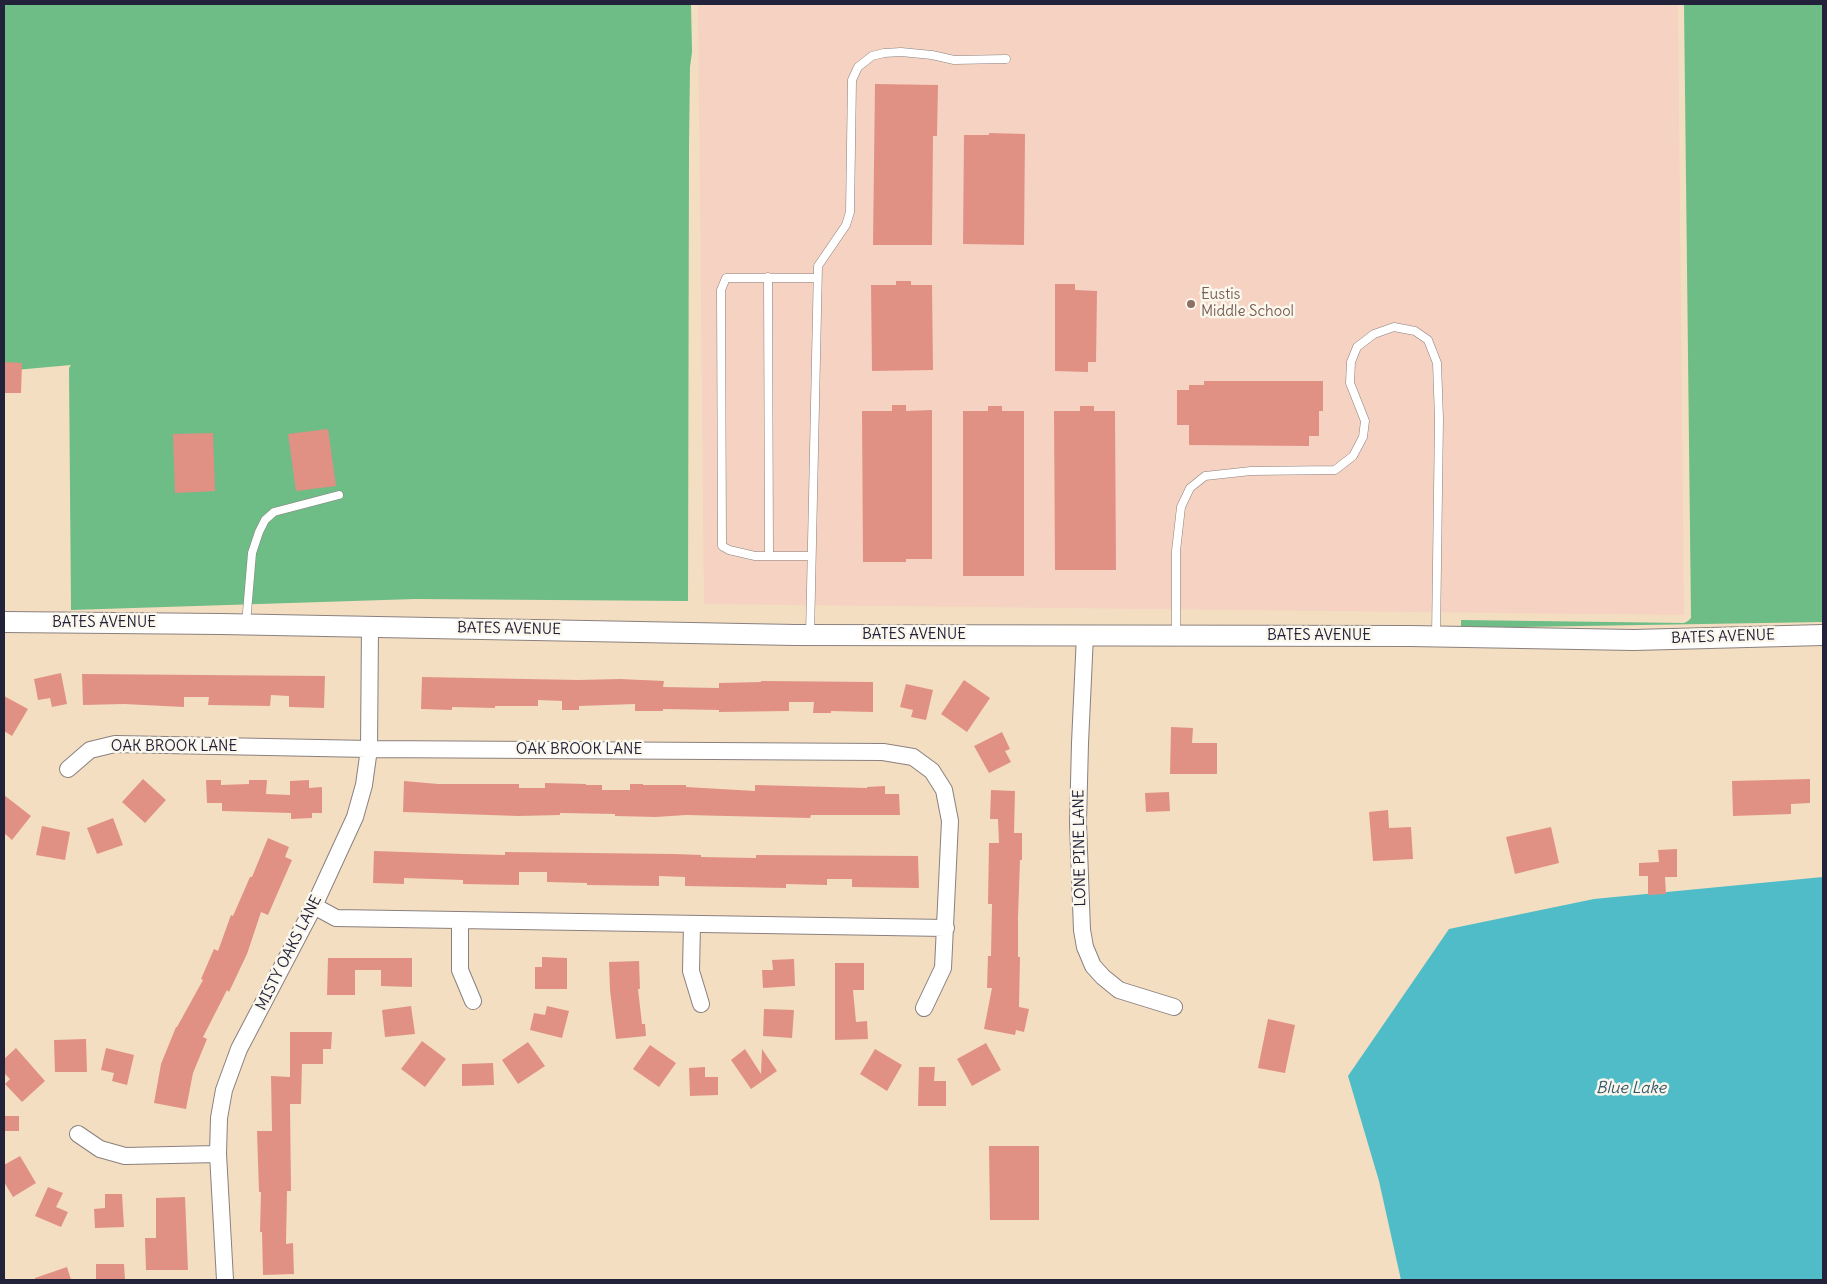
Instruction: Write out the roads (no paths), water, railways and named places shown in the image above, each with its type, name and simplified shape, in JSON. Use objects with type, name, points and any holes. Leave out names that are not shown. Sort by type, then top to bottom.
[{"type":"street","name":"BATES AVENUE","points":[[4,622],[246,624],[810,635],[1436,636],[1634,640],[1823,634]]},
{"type":"street","name":"MISTY OAKS LANE","points":[[225,1280],[218,1154],[219,1118],[224,1090],[239,1049],[314,906],[355,817],[364,785],[369,749],[370,626]]},
{"type":"street","name":"LONE PINE LANE","points":[[1085,635],[1078,823],[1082,930],[1085,947],[1093,966],[1119,990],[1174,1006]]},
{"type":"street","name":"OAK BROOK LANE","points":[[68,769],[90,750],[115,744],[369,749],[883,752],[913,758],[932,771],[944,790],[950,821],[943,968],[924,1008]]},
{"type":"street","points":[[314,906],[336,918],[946,928]]},
{"type":"street","points":[[460,920],[460,970],[473,1002]]},
{"type":"street","points":[[692,924],[691,971],[701,1004]]},
{"type":"street","points":[[78,1134],[100,1149],[125,1156],[218,1154]]},
{"type":"lane","points":[[810,635],[817,278],[818,266],[846,225],[850,212],[852,80],[858,67],[872,56],[884,53],[901,52],[932,55],[954,60],[1006,59]]},
{"type":"lane","points":[[768,277],[769,556]]},
{"type":"lane","points":[[811,556],[742,554],[722,546],[722,290],[726,278],[817,278]]},
{"type":"lane","points":[[1176,635],[1176,551],[1181,507],[1190,488],[1205,476],[1251,471],[1336,470],[1353,456],[1363,437],[1365,421],[1350,383],[1351,362],[1357,347],[1374,334],[1394,327],[1415,331],[1428,340],[1437,363],[1436,636]]},
{"type":"lane","points":[[246,624],[252,553],[258,532],[265,520],[274,512],[340,495]]},
{"type":"water","name":"Blue Lake","points":[[1823,877],[1823,1280],[1401,1280],[1379,1181],[1348,1076],[1449,929],[1594,899]]},
{"type":"place","name":"Eustis Middle School","points":[[1191,304]]}]
